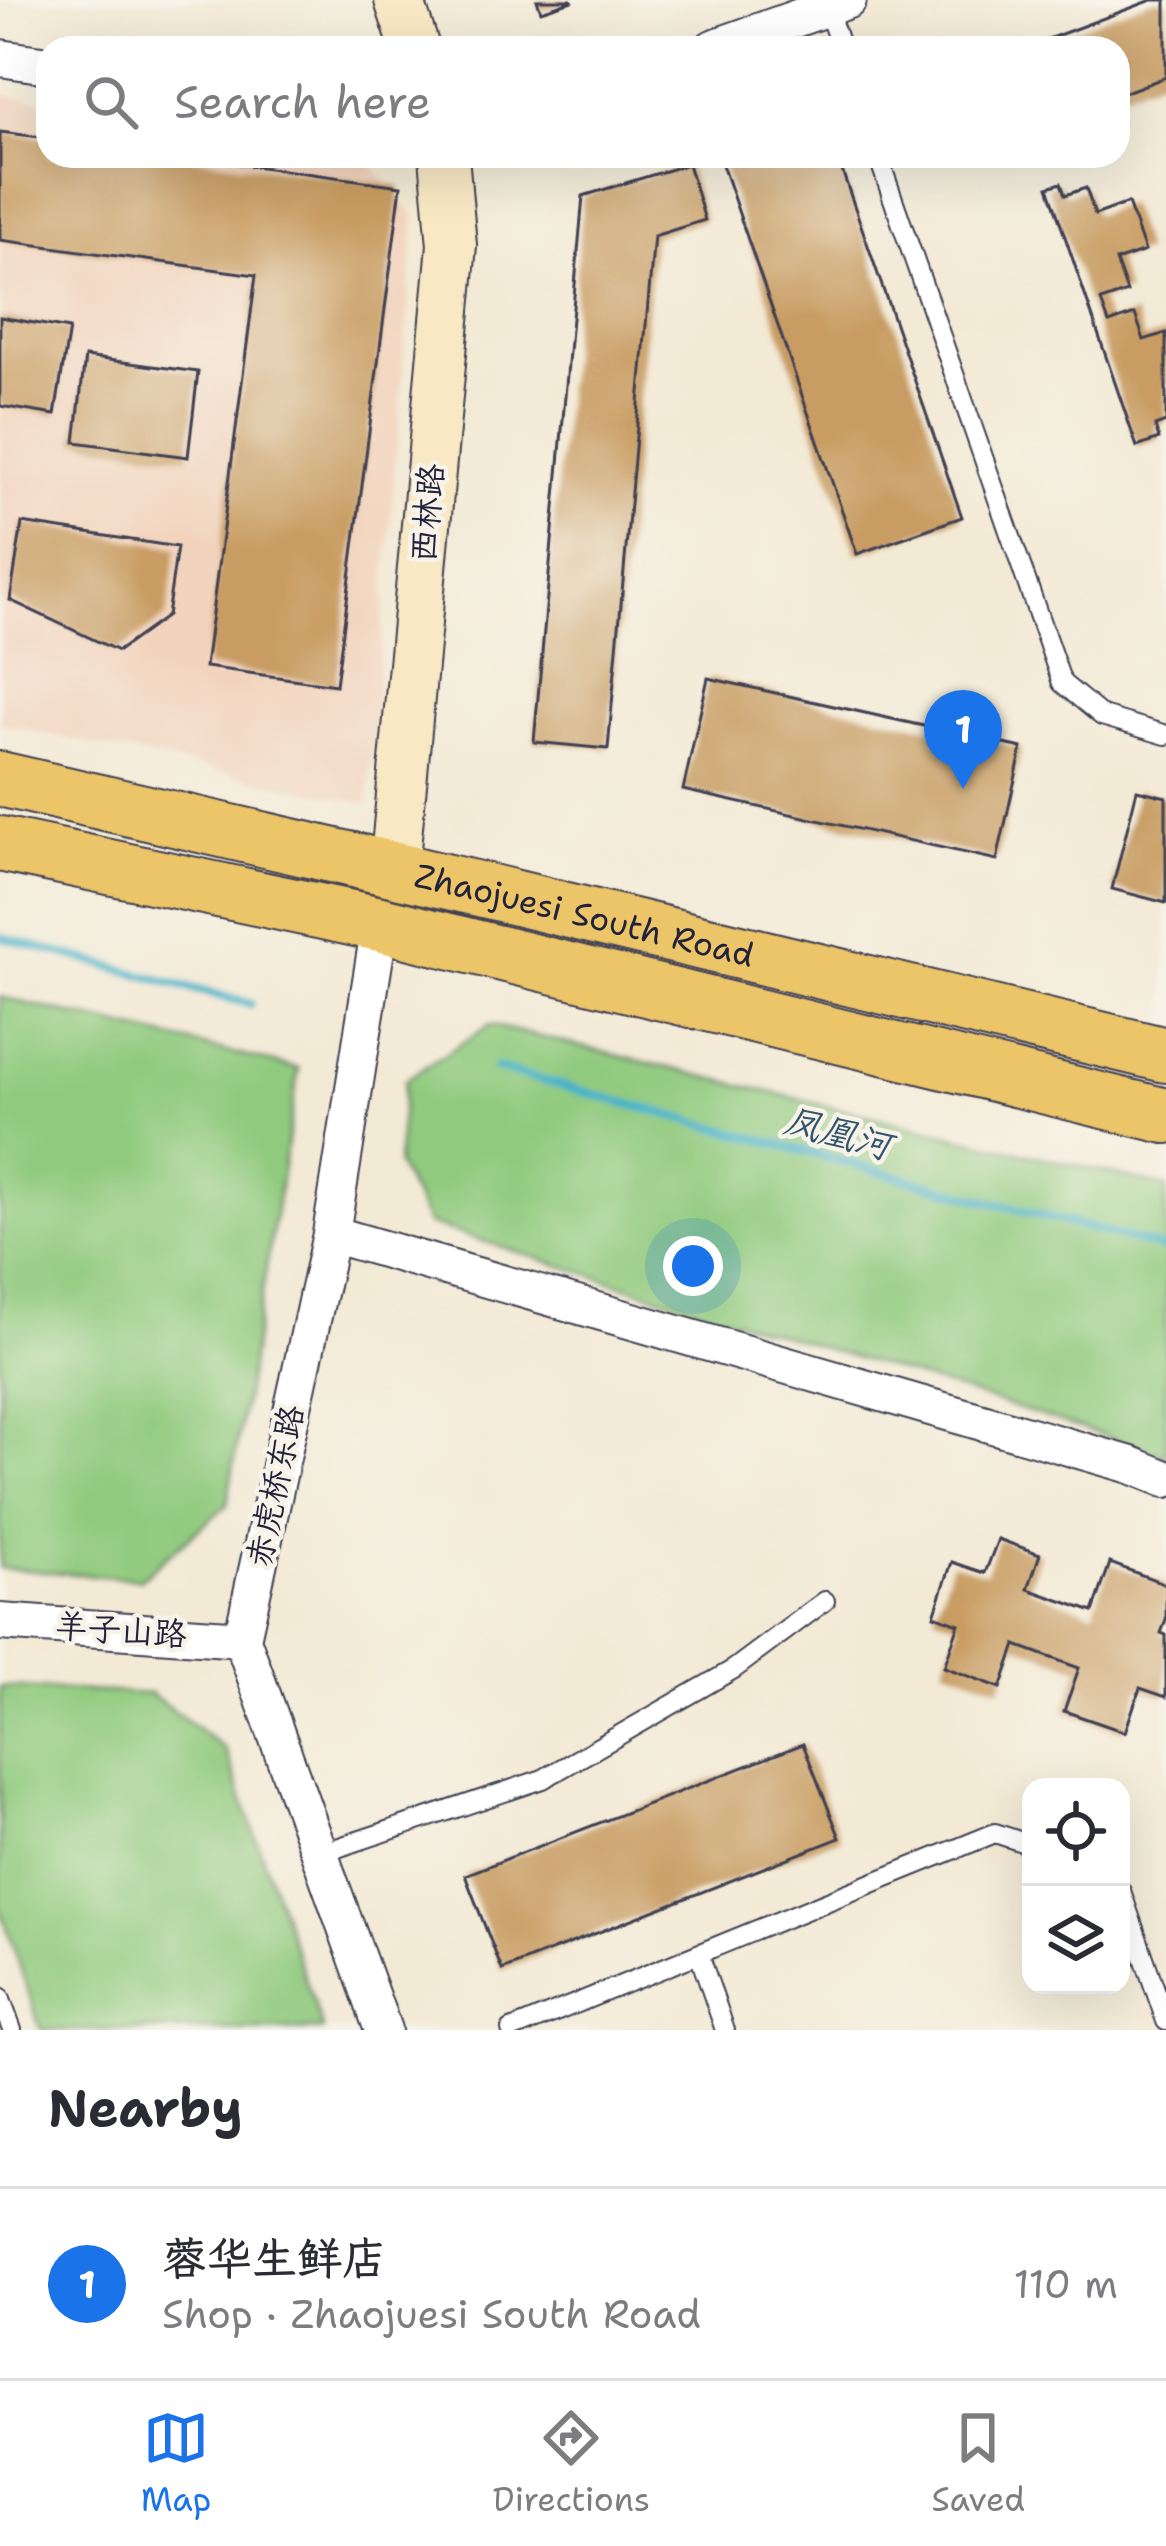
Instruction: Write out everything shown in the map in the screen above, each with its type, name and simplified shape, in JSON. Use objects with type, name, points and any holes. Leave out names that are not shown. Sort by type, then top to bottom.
[{"type":"main road","name":"Zhaojuesi South Road","points":[[0,779],[1166,1055]]},
{"type":"main road","name":"Zhaojuesi South Road","points":[[0,844],[380,924],[1166,1116]]},
{"type":"street","points":[[399,0],[411,36]]},
{"type":"street","points":[[747,36],[838,4]]},
{"type":"street","points":[[0,58],[36,63]]},
{"type":"street","name":"西林路","points":[[394,870],[452,245],[445,168]]},
{"type":"street","name":"赤虎桥东路","points":[[242,1639],[331,1234],[380,924]]},
{"type":"street","points":[[331,1234],[1131,1465],[1166,1480]]},
{"type":"street","name":"羊子山路","points":[[0,1622],[242,1639]]},
{"type":"street","points":[[242,1639],[383,2030]]},
{"type":"lane","points":[[838,4],[840,36]]},
{"type":"lane","points":[[882,168],[1062,683],[1102,716],[1166,735]]},
{"type":"lane","points":[[319,1854],[543,1779],[734,1669],[825,1601]]},
{"type":"lane","points":[[511,2030],[995,1833],[1022,1842]]},
{"type":"lane","points":[[1130,1917],[1166,2021]]},
{"type":"lane","points":[[698,1954],[725,2030]]},
{"type":"lane","points":[[0,1997],[12,2030]]},
{"type":"shaded area","points":[[0,94],[36,100],[36,168],[374,168],[415,217],[368,804],[0,724]]},
{"type":"green space","points":[[0,997],[299,1069],[227,1505],[140,1579],[0,1568]]},
{"type":"green space","points":[[490,1025],[1166,1187],[1166,1455],[428,1224],[397,1165],[405,1080]]},
{"type":"green space","points":[[0,1687],[151,1694],[225,1749],[323,2030],[41,2030],[0,1907]]},
{"type":"building","points":[[537,0],[571,0],[572,1],[541,11]]},
{"type":"building","points":[[1152,0],[1166,0],[1166,77],[1130,90],[1130,36],[1056,36]]},
{"type":"building","points":[[0,132],[36,136],[36,168],[269,168],[401,186],[336,685],[205,667],[256,275],[0,240]]},
{"type":"building","points":[[675,168],[689,168],[705,220],[654,236],[608,749],[534,742],[583,196]]},
{"type":"building","points":[[723,168],[841,168],[962,517],[857,554]]},
{"type":"building","points":[[1061,183],[1065,195],[1086,188],[1095,215],[1128,203],[1145,251],[1116,261],[1127,292],[1101,301],[1109,323],[1135,314],[1144,340],[1166,333],[1166,422],[1155,426],[1159,439],[1137,447],[1048,187]]},
{"type":"building","points":[[0,317],[69,329],[55,415],[0,406]]},
{"type":"building","points":[[85,357],[198,372],[188,457],[75,442]]},
{"type":"building","points":[[22,523],[177,547],[167,616],[118,651],[10,600]]},
{"type":"building","points":[[708,678],[1022,748],[997,860],[683,790]]},
{"type":"building","points":[[1137,790],[1166,797],[1166,903],[1112,889]]},
{"type":"building","points":[[998,1539],[1040,1554],[1028,1589],[1093,1612],[1110,1563],[1166,1584],[1166,1620],[1161,1633],[1166,1635],[1166,1697],[1140,1688],[1125,1732],[1064,1711],[1079,1668],[1016,1645],[1001,1688],[944,1667],[959,1624],[934,1615],[952,1562],[985,1573]]},
{"type":"building","points":[[803,1744],[840,1838],[502,1970],[465,1875]]},
{"type":"waterway","name":"凤凰河","points":[[0,937],[250,1004]]},
{"type":"waterway","name":"凤凰河","points":[[496,1068],[1166,1249]]},
{"type":"place","name":"蓉华生鲜店","points":[[963,789]]}]
